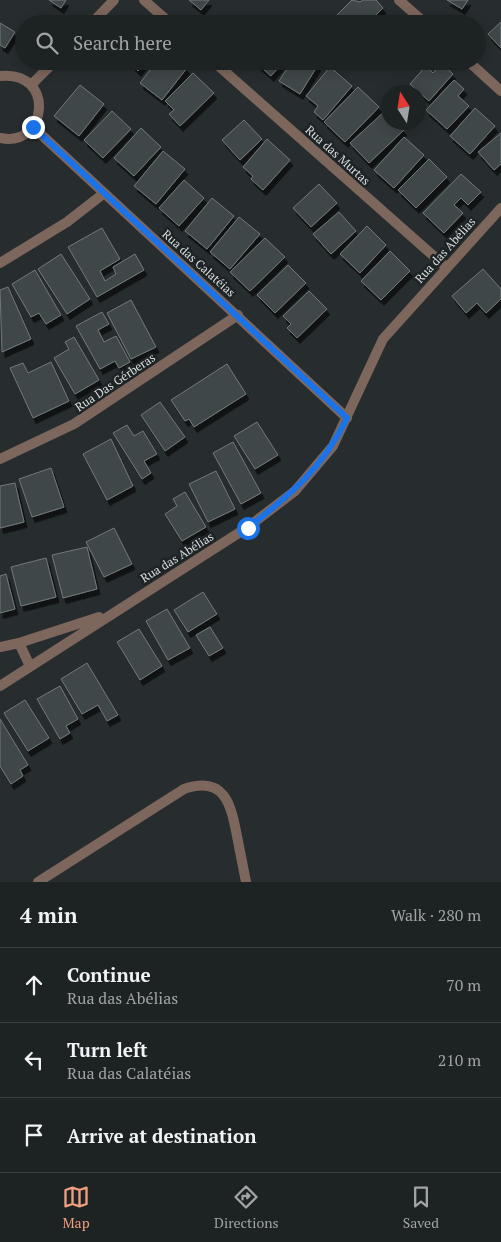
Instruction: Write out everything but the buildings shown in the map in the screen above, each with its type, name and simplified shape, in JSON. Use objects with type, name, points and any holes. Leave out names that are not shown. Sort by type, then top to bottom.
[{"type":"street","points":[[100,15],[114,0]]},
{"type":"street","points":[[144,0],[161,15]]},
{"type":"street","points":[[399,0],[416,15]]},
{"type":"street","points":[[32,85],[46,70]]},
{"type":"street","name":"Rua das Murtas","points":[[224,70],[446,267]]},
{"type":"street","points":[[478,70],[501,91]]},
{"type":"street","points":[[0,76],[10,75],[21,78],[32,85],[38,94],[40,105],[39,116],[33,127],[17,138],[0,138]]},
{"type":"street","name":"Rua das Calatéias","points":[[33,127],[103,194],[238,315],[347,418]]},
{"type":"street","points":[[0,263],[67,222],[103,194]]},
{"type":"street","name":"Rua das Abélias","points":[[0,686],[248,528],[295,491],[333,446],[383,338],[501,208]]},
{"type":"street","name":"Rua Das Gérberas","points":[[0,459],[74,424],[238,315]]},
{"type":"street","points":[[0,647],[112,613]]},
{"type":"street","points":[[18,643],[30,666]]},
{"type":"street","points":[[38,882],[184,789],[199,785],[214,788],[231,804],[246,882]]},
{"type":"route","points":[[33,127],[103,194],[238,315],[347,418],[333,446],[295,491],[248,528]]}]
